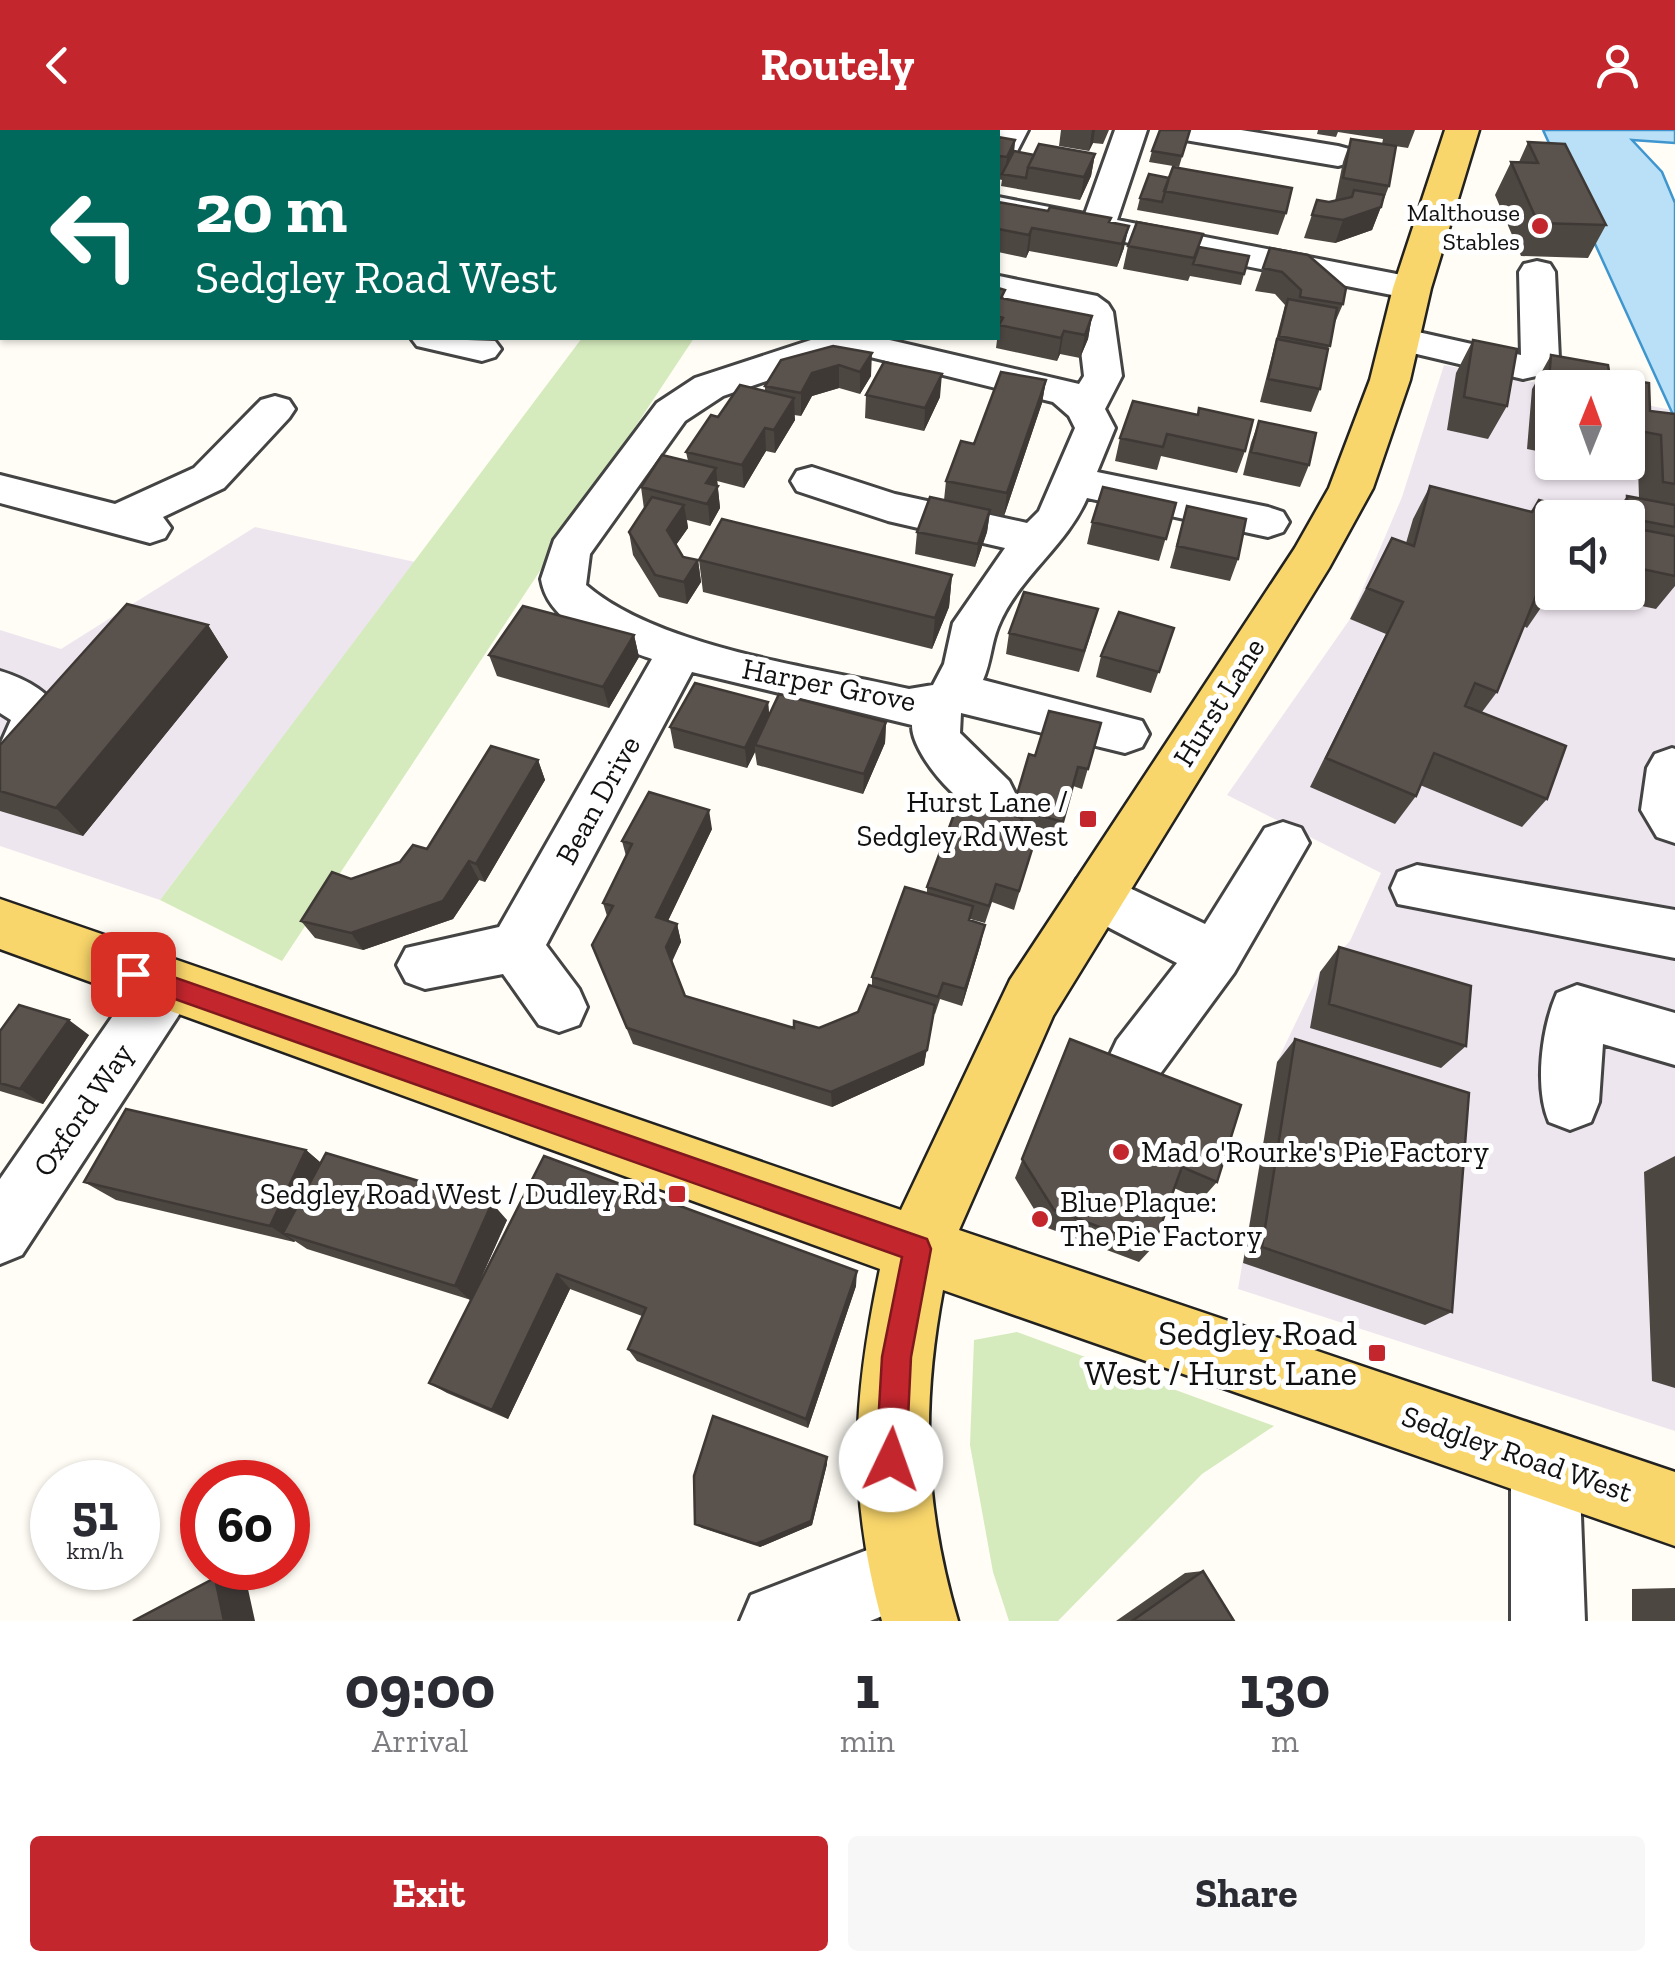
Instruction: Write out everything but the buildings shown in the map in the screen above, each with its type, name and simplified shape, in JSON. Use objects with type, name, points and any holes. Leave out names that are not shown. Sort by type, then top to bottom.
[{"type":"main road","name":"Hurst Lane","points":[[913,1596],[891,1460],[896,1357],[917,1249],[1031,999],[1313,557],[1351,488],[1390,380],[1412,288],[1462,130]]},
{"type":"main road","name":"Sedgley Road West","points":[[0,924],[917,1249],[1675,1509]]},
{"type":"street","points":[[1000,156],[1012,130]]},
{"type":"street","points":[[1098,224],[1131,130]]},
{"type":"street","points":[[1185,130],[1338,156]]},
{"type":"street","points":[[1000,207],[1412,288]]},
{"type":"street","points":[[1400,338],[1523,368],[1536,365],[1540,359],[1536,272]]},
{"type":"street","points":[[1000,287],[1084,304],[1095,312],[1103,376],[1085,409]]},
{"type":"street","points":[[439,340],[482,349]]},
{"type":"street","name":"Harper Grove","points":[[850,340],[709,387],[670,412],[569,551],[561,575],[568,596],[600,622],[680,652],[909,707],[946,696],[976,622],[1022,557],[1057,518],[1095,428],[1085,409],[1066,393],[882,351],[859,340]]},
{"type":"street","points":[[119,520],[209,478],[275,409]]},
{"type":"street","points":[[812,481],[888,507],[1039,541]]},
{"type":"street","points":[[1074,481],[1268,522]]},
{"type":"street","points":[[0,489],[171,533]]},
{"type":"street","name":"Bean Drive","points":[[516,948],[680,652]]},
{"type":"street","points":[[0,689],[36,712],[34,734],[26,751],[0,778]]},
{"type":"street","points":[[991,795],[951,758],[936,736],[946,696],[1125,734]]},
{"type":"street","points":[[1674,765],[1666,810],[1675,822]]},
{"type":"street","points":[[1136,1058],[1215,956],[1284,843]]},
{"type":"street","points":[[1417,888],[1675,934]]},
{"type":"street","points":[[1096,895],[1215,956]]},
{"type":"street","points":[[424,965],[516,948],[560,1007]]},
{"type":"street","name":"Oxford Way","points":[[0,1234],[166,986]]},
{"type":"street","points":[[1570,1102],[1577,1011],[1675,1039]]},
{"type":"street","points":[[1545,1463],[1548,1621]]},
{"type":"street","points":[[777,1621],[913,1596]]},
{"type":"shaded area","points":[[1444,365],[1535,383],[1535,480],[1645,480],[1645,405],[1671,410],[1675,419],[1675,1431],[1238,1289],[1277,1062],[1320,972],[1350,941],[1381,873],[1227,795],[1350,619],[1402,497]]},
{"type":"shaded area","points":[[255,527],[415,562],[160,900],[0,846],[0,630],[61,649]]},
{"type":"green space","points":[[580,340],[693,340],[282,961],[160,900]]},
{"type":"green space","points":[[1017,1332],[1274,1426],[1202,1474],[1058,1621],[1009,1621],[993,1572],[970,1445],[974,1340]]},
{"type":"water","points":[[1543,130],[1675,130],[1675,143],[1632,140],[1662,172],[1675,203],[1675,419]]},
{"type":"place","name":"Malthouse Stables","points":[[1540,226]]},
{"type":"place","name":"Hurst Lane / Sedgley Rd West","points":[[1088,819]]},
{"type":"place","name":"Mad o'Rourke's Pie Factory","points":[[1121,1152]]},
{"type":"place","name":"Sedgley Road West / Dudley Rd","points":[[677,1194]]},
{"type":"place","name":"Blue Plaque: The Pie Factory","points":[[1040,1219]]},
{"type":"place","name":"Sedgley Road West / Hurst Lane","points":[[1377,1353]]},
{"type":"route","points":[[133,974],[917,1249],[896,1357],[891,1460]]}]
